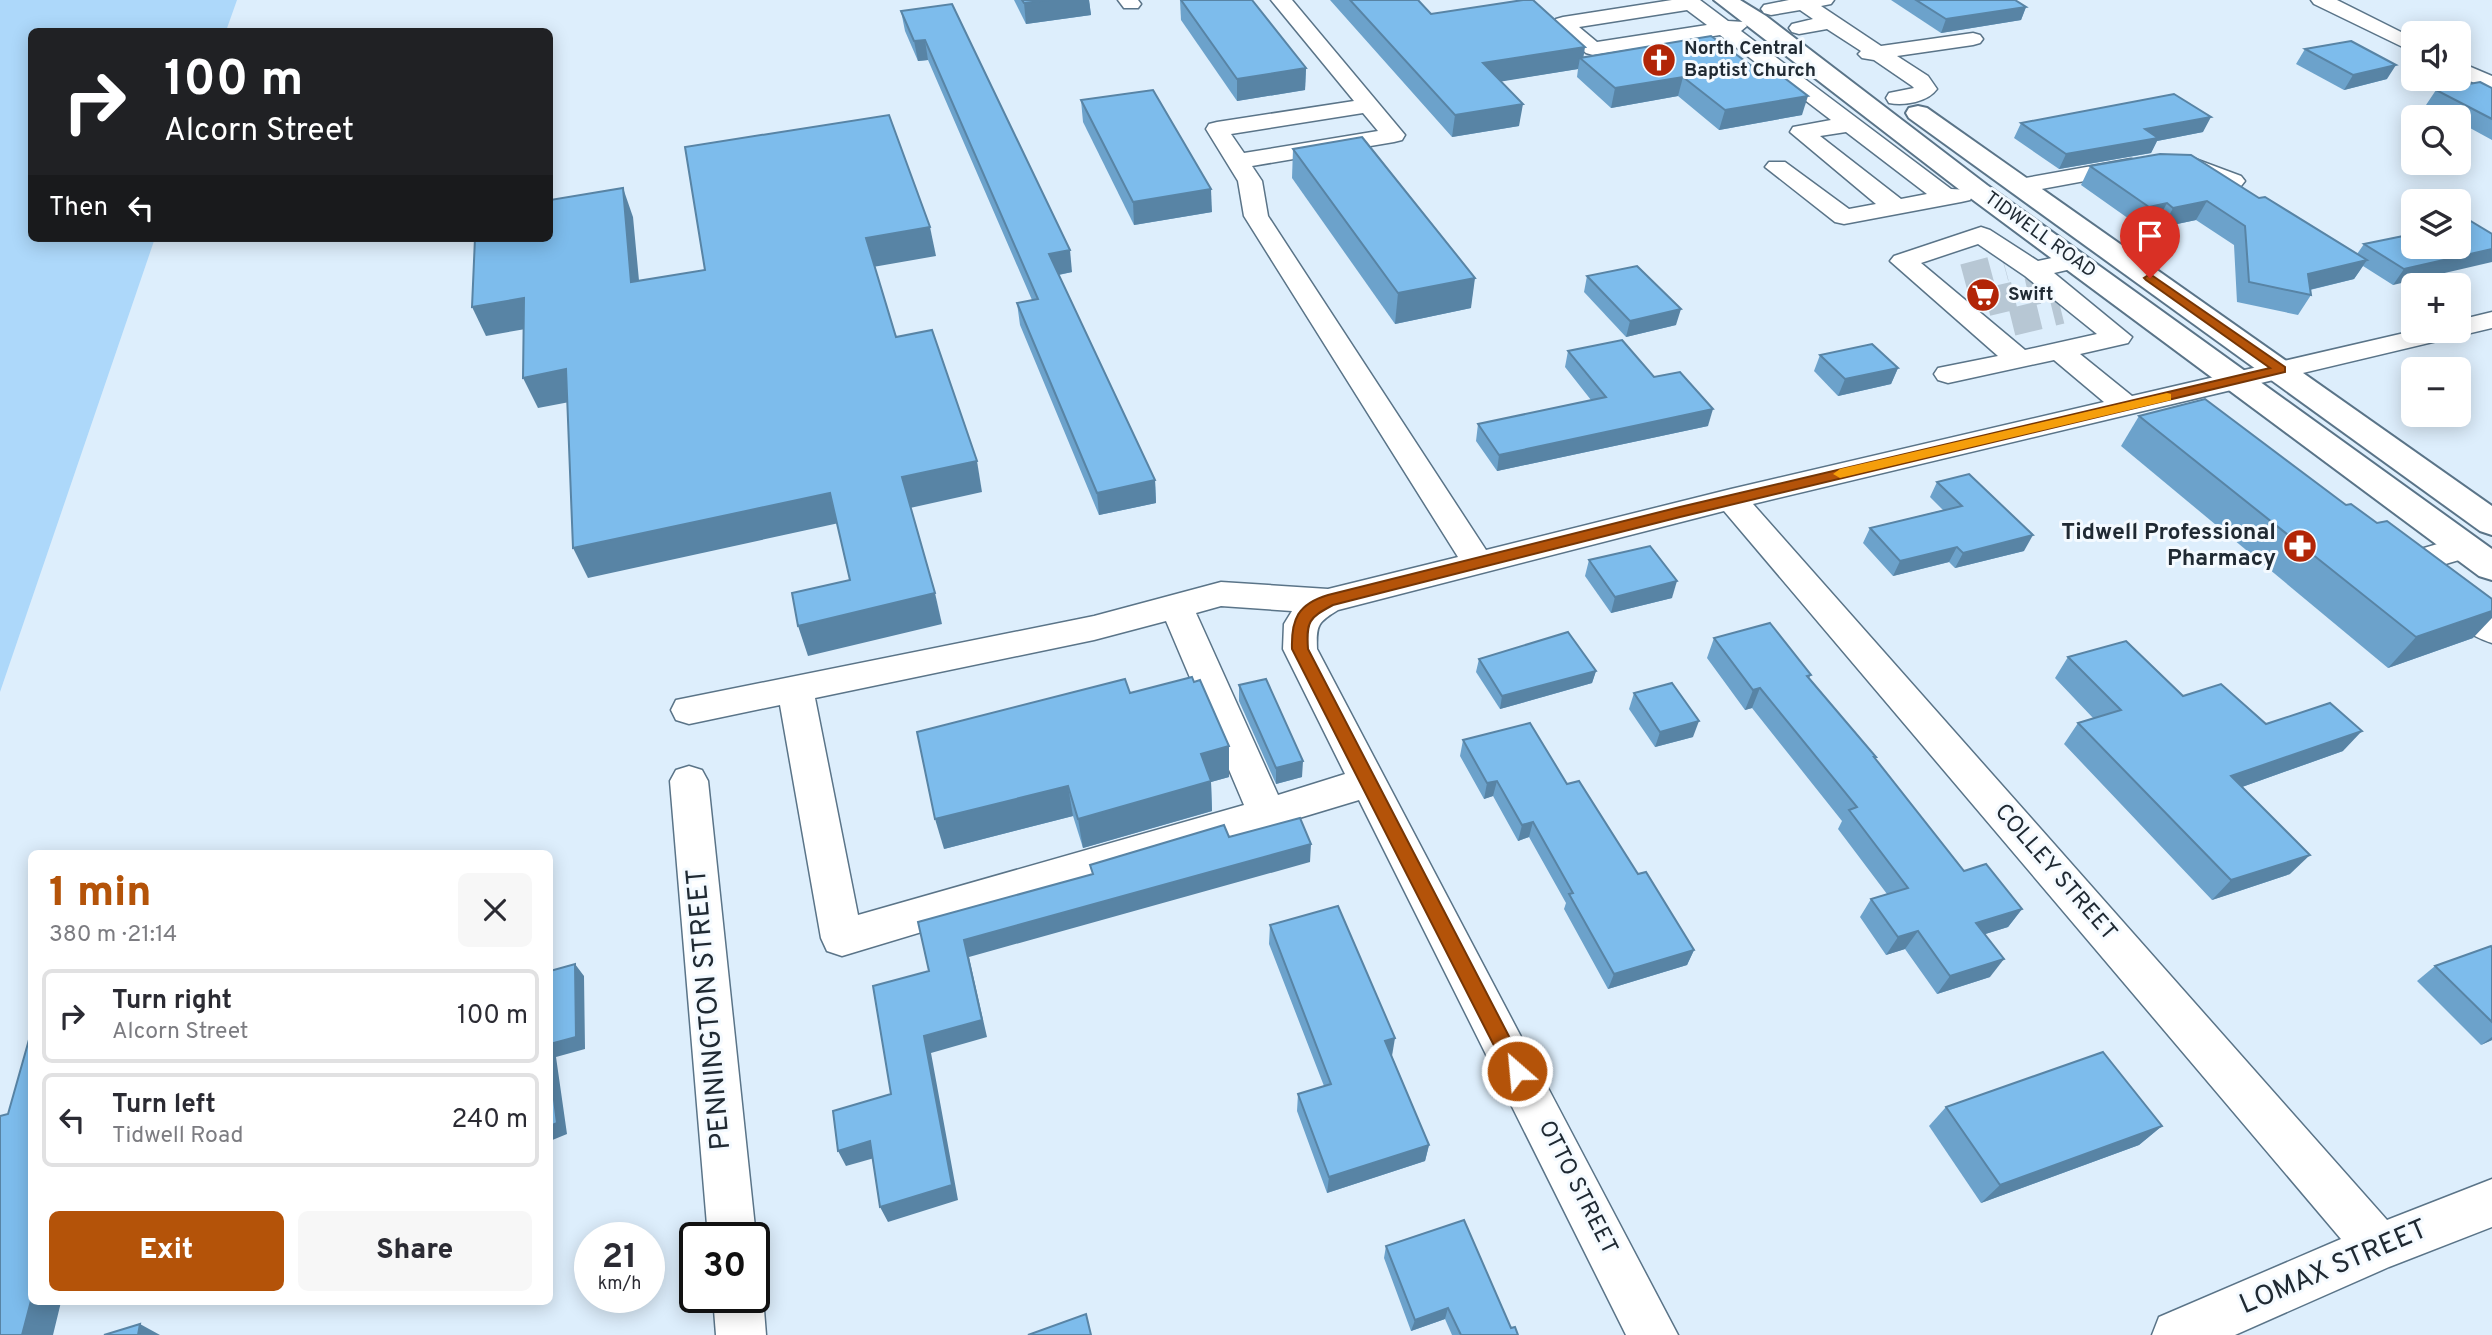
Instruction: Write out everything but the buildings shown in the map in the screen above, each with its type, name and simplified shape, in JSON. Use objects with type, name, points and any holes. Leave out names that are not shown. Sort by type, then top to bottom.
[{"type":"main road","name":"TIDWELL ROAD","points":[[1725,0],[1779,13],[2492,523]]},
{"type":"main road","name":"TIDWELL ROAD","points":[[1779,13],[1850,92],[1978,191],[2479,557]]},
{"type":"main road","points":[[1978,191],[2021,186]]},
{"type":"street","points":[[1237,161],[1394,135],[1281,0]]},
{"type":"street","points":[[1824,0],[1725,29],[1593,49],[1563,23],[1689,1],[1725,29],[1946,197]]},
{"type":"street","points":[[2321,0],[2401,40]]},
{"type":"street","points":[[1779,13],[1831,22],[1920,81],[1926,89],[1921,93],[1897,98]]},
{"type":"street","points":[[1851,57],[1973,39]]},
{"type":"street","points":[[2471,74],[2492,84]]},
{"type":"street","points":[[1816,98],[1850,92]]},
{"type":"street","points":[[1369,105],[1217,129],[1250,181],[1256,216],[1478,563]]},
{"type":"street","points":[[1850,124],[1801,132],[1896,207]]},
{"type":"street","points":[[1832,157],[1777,167],[1844,217],[1978,191]]},
{"type":"street","points":[[2021,186],[2156,163],[2190,164],[2233,181]]},
{"type":"street","points":[[1948,374],[2020,360],[2118,337],[2042,284],[1981,234],[1903,261],[2020,360]]},
{"type":"street","points":[[2042,284],[2075,261]]},
{"type":"street","points":[[1933,286],[1964,278]]},
{"type":"street","points":[[1959,308],[1987,302]]},
{"type":"street","points":[[2471,325],[2492,320]]},
{"type":"street","points":[[1983,329],[2012,322]]},
{"type":"street","points":[[689,710],[1094,628],[1221,594],[1328,600],[1731,499],[2401,342]]},
{"type":"street","points":[[2060,351],[2127,406]]},
{"type":"street","points":[[2179,394],[2211,419]]},
{"type":"street","name":"COLLEY STREET","points":[[1731,499],[2379,1247]]},
{"type":"street","points":[[2479,557],[2394,557],[2492,631]]},
{"type":"street","name":"OTTO STREET","points":[[1328,600],[1306,613],[1299,630],[1300,649],[1653,1335]]},
{"type":"street","points":[[1177,606],[1267,814]]},
{"type":"street","points":[[795,689],[842,938],[1368,782]]},
{"type":"street","name":"PENNINGTON STREET","points":[[689,781],[731,1222]]},
{"type":"street","name":"LOMAX STREET","points":[[2177,1335],[2379,1247],[2492,1203]]},
{"type":"street","points":[[739,1313],[741,1335]]},
{"type":"shaded area","points":[[0,0],[237,0],[227,28],[28,28],[28,242],[154,242],[0,692]]},
{"type":"tunnel","points":[[1964,278],[2005,267]]},
{"type":"tunnel","points":[[1987,302],[2038,290]]},
{"type":"tunnel","points":[[2012,322],[2061,310]]},
{"type":"slow traffic","points":[[1840,474],[2167,397]]},
{"type":"place","name":"North Central Baptist Church","points":[[1659,60]]},
{"type":"place","name":"Swift","points":[[1983,295]]},
{"type":"place","name":"Tidwell Professional Pharmacy","points":[[2300,546]]},
{"type":"route","points":[[1517,1071],[1300,649],[1299,630],[1306,613],[1328,600],[1680,512],[2280,370],[2150,278]]}]
